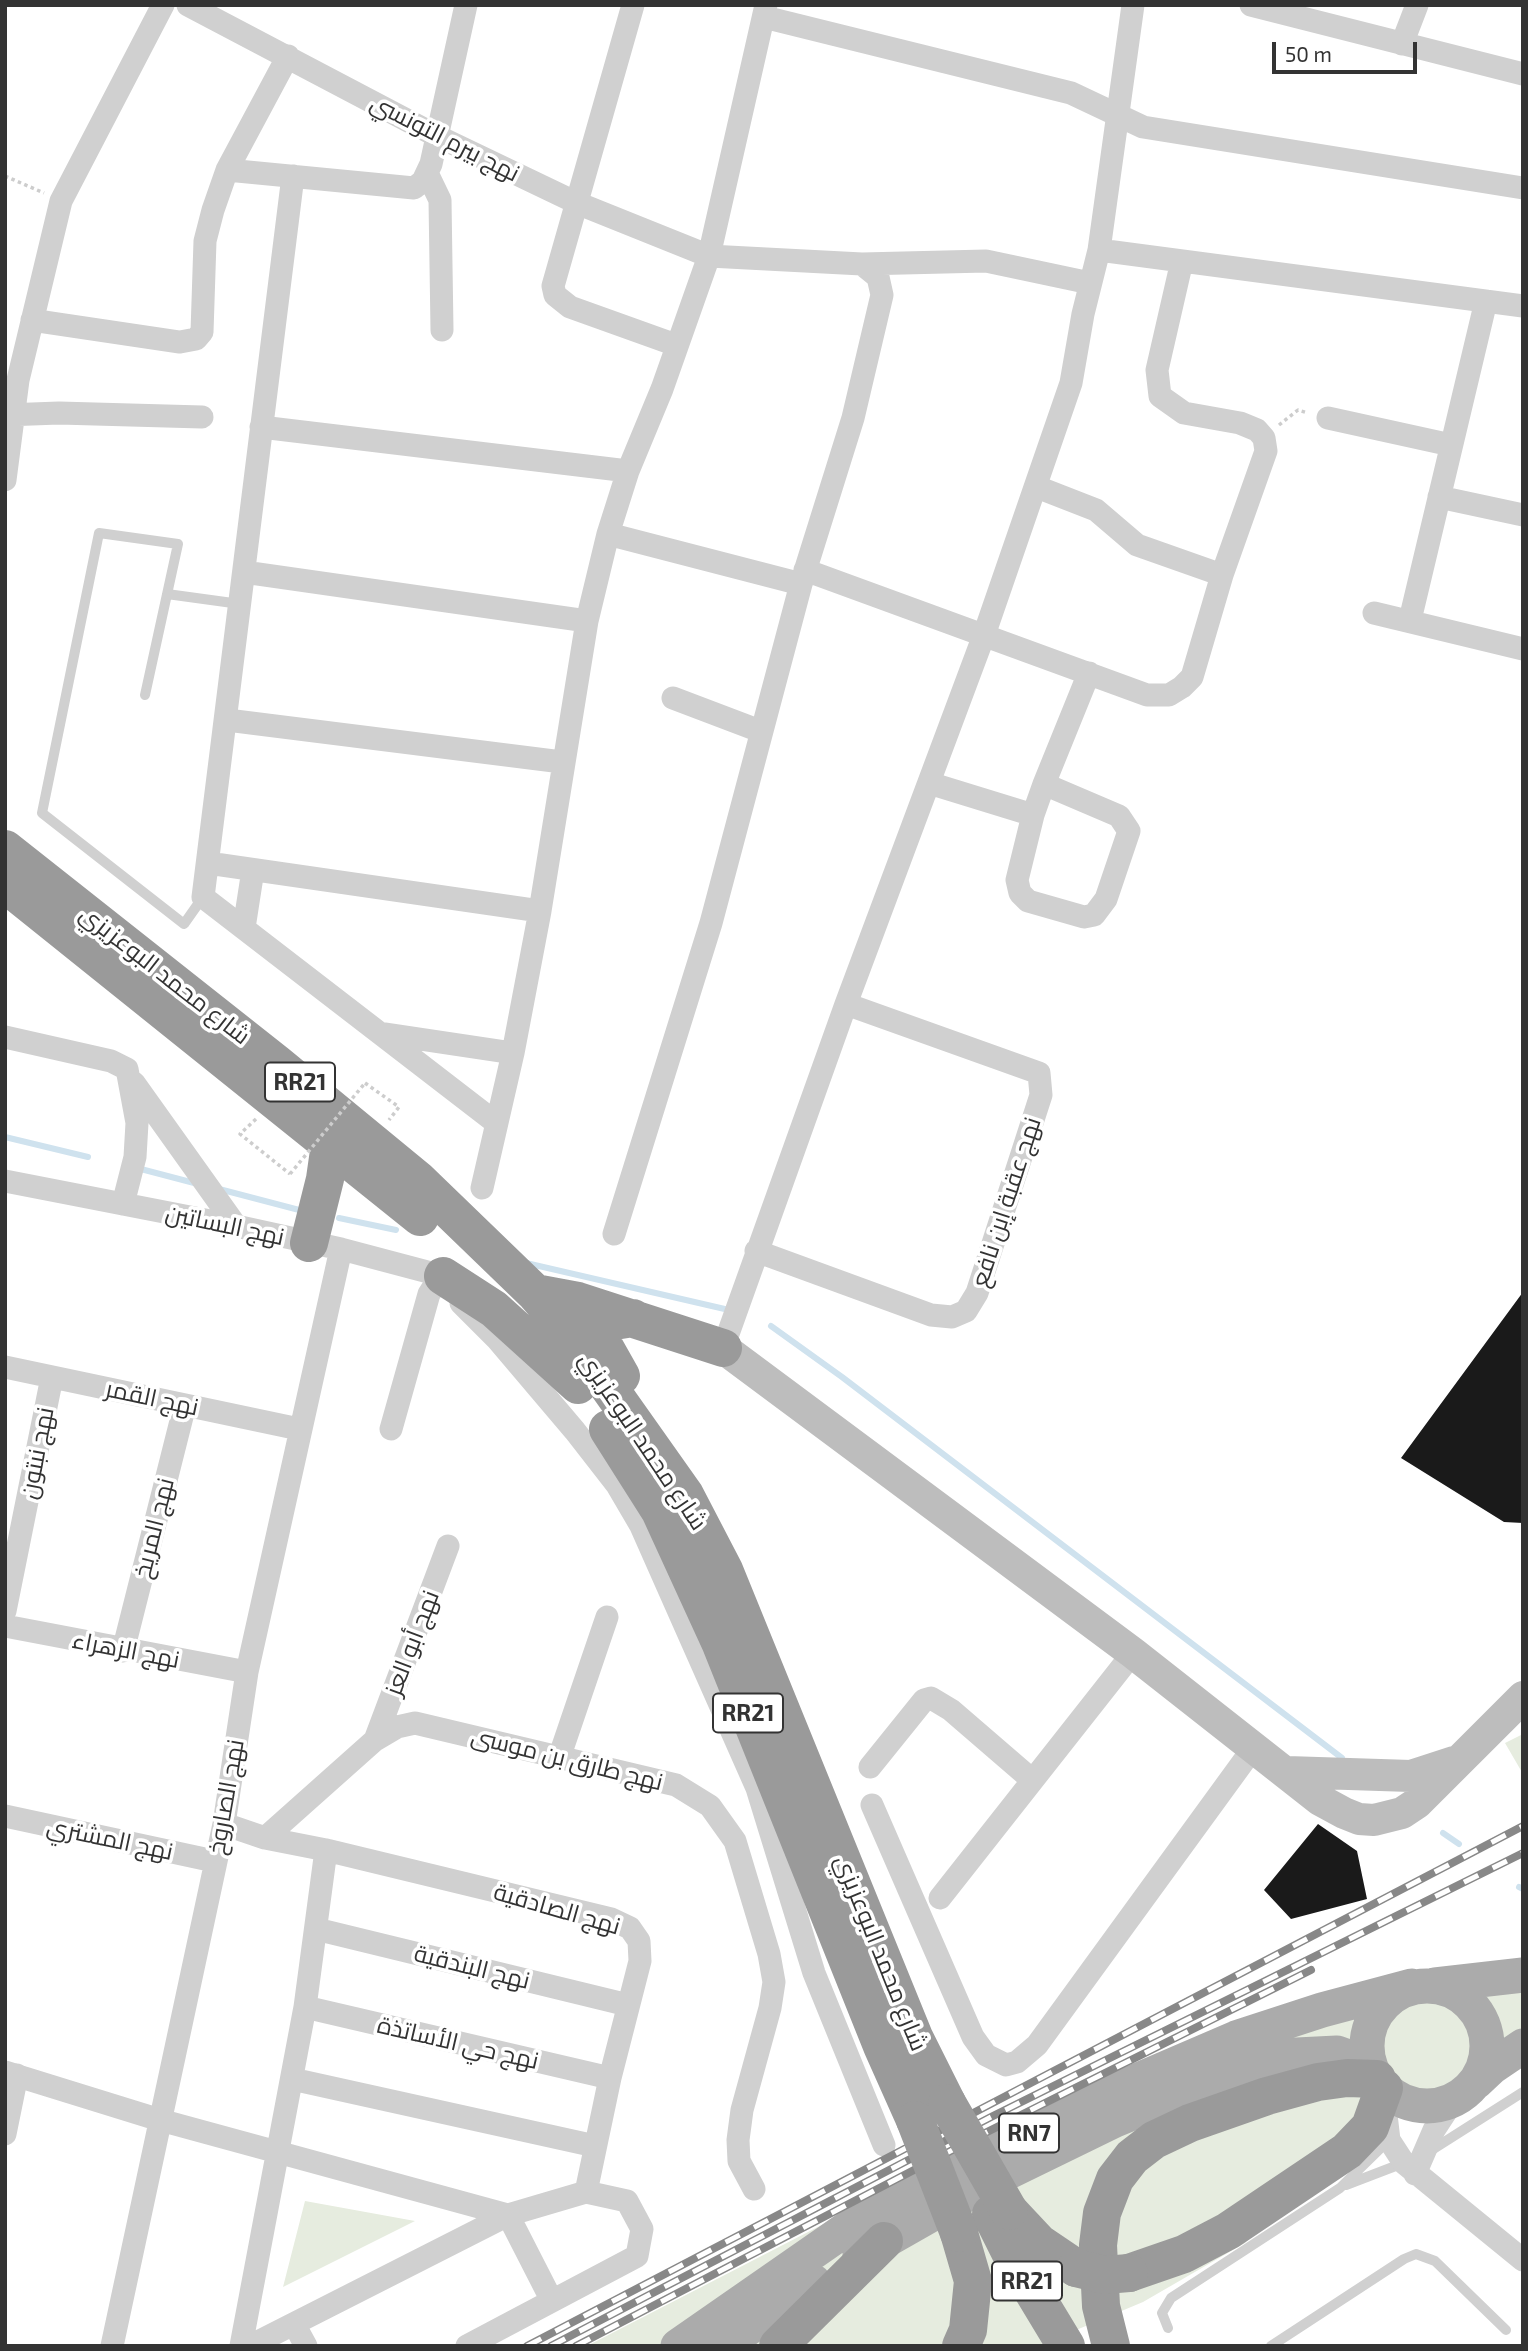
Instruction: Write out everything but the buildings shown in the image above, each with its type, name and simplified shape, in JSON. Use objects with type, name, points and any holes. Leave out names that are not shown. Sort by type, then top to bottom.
[{"type":"highway","name":"شارع محمد البوعزيزي","points":[[5,849],[277,1064],[408,1172],[535,1293],[574,1338],[685,1495],[735,1595],[914,2037],[931,2112]]},
{"type":"highway","name":"شارع محمد البوعزيزي","points":[[5,884],[410,1208],[495,1289],[578,1385],[660,1511],[720,1642],[882,2046],[931,2112]]},
{"type":"highway","points":[[325,1246],[325,1179],[330,1144]]},
{"type":"highway","points":[[437,1276],[494,1309],[578,1385]]},
{"type":"highway","points":[[535,1293],[634,1318],[723,1348]]},
{"type":"highway","points":[[634,1318],[608,1322],[602,1328],[600,1343],[646,1416],[685,1495]]},
{"type":"highway","points":[[931,2112],[982,2221],[1039,2243],[1076,2268],[1105,2275],[1129,2273],[1184,2254],[1228,2231],[1347,2151],[1370,2127],[1380,2081],[1347,2078],[1318,2082],[1267,2096],[1190,2123],[1154,2140],[1132,2157],[1115,2179],[1106,2202],[1098,2245],[1101,2306],[1111,2346]]},
{"type":"highway","points":[[931,2112],[982,2221],[968,2330],[961,2346]]},
{"type":"highway","name":"RR21","points":[[982,2221],[1037,2346]]},
{"type":"highway","name":"RR21","points":[[982,2221],[1014,2260],[1066,2346]]},
{"type":"highway","points":[[778,2346],[884,2241]]},
{"type":"main road","name":"RN7","points":[[678,2346],[865,2216],[1108,2093],[1236,2038],[1322,2010],[1424,1986],[1523,1975]]},
{"type":"main road","name":"RN7","points":[[1380,2081],[1368,2033],[1374,2017],[1387,2000],[1424,1986]]},
{"type":"main road","points":[[1424,1986],[1457,1992],[1473,2005],[1485,2026],[1488,2054],[1463,2093]]},
{"type":"main road","points":[[1463,2093],[1492,2067],[1523,2046]]},
{"type":"main road","name":"RN7","points":[[723,2346],[814,2282],[990,2180],[1115,2120],[1190,2089],[1297,2055],[1337,2053],[1417,2105],[1463,2093]]},
{"type":"street","points":[[5,480],[9,415],[61,201],[163,5]]},
{"type":"street","name":"نهج بيرم التونسي","points":[[188,5],[435,135],[577,203],[709,256],[862,264],[986,261],[1090,284]]},
{"type":"street","points":[[227,170],[414,188],[427,173],[466,5]]},
{"type":"street","points":[[633,5],[553,286],[555,295],[570,307],[676,345]]},
{"type":"street","points":[[1133,5],[1099,250],[1071,383],[984,635],[846,1004],[723,1348],[1133,1653],[1320,1800],[1344,1813],[1359,1819],[1374,1820],[1402,1813],[1417,1803],[1523,1697]]},
{"type":"street","points":[[1251,5],[1523,74]]},
{"type":"street","points":[[1402,44],[1417,5]]},
{"type":"street","points":[[482,1188],[495,1122],[513,1053],[540,911],[562,762],[587,621],[608,534],[628,471],[709,256],[765,11],[1071,93],[1143,127],[1523,188]]},
{"type":"street","points":[[33,320],[180,342],[196,338],[202,332],[205,241],[227,170],[288,57]]},
{"type":"street","points":[[427,173],[440,200],[442,330]]},
{"type":"street","points":[[293,176],[227,720],[202,897],[495,1122]]},
{"type":"street","points":[[1099,250],[1523,306]]},
{"type":"street","points":[[608,534],[803,577],[984,635],[1147,695],[1169,695],[1192,677],[1222,575],[1262,467],[1264,438],[1257,430],[1240,423],[1184,413],[1160,396],[1157,370],[1182,261]]},
{"type":"street","points":[[614,1234],[712,923],[760,731],[803,577],[853,418],[882,295],[878,277],[862,264]]},
{"type":"street","points":[[1409,620],[1486,301]]},
{"type":"street","points":[[9,415],[202,417]]},
{"type":"street","points":[[1328,418],[1451,445]]},
{"type":"street","points":[[261,427],[628,471]]},
{"type":"street","points":[[1037,487],[1096,510],[1137,545],[1222,575]]},
{"type":"street","points":[[1438,497],[1523,515]]},
{"type":"street","points":[[244,572],[587,621]]},
{"type":"street","points":[[1374,613],[1523,649]]},
{"type":"street","points":[[1044,784],[1119,816],[1129,831],[1106,898],[1094,915],[1084,917],[1039,905],[1020,893],[1017,880],[1033,815],[1044,784],[1089,673]]},
{"type":"street","points":[[673,698],[760,731]]},
{"type":"street","points":[[227,720],[562,762]]},
{"type":"street","points":[[929,783],[1033,815]]},
{"type":"street","points":[[208,863],[540,911]]},
{"type":"street","points":[[244,928],[253,870]]},
{"type":"street","name":"نهج عقبة إبن نافع","points":[[756,1251],[931,1315],[952,1317],[966,1311],[977,1293],[1041,1095],[1039,1073],[846,1004]]},
{"type":"street","points":[[383,1034],[513,1053]]},
{"type":"street","points":[[5,1037],[111,1061],[127,1069],[236,1226]]},
{"type":"street","points":[[123,1204],[135,1157],[137,1123],[130,1075]]},
{"type":"street","name":"نهج البساتين","points":[[5,1181],[236,1226],[437,1276]]},
{"type":"street","name":"نهج الصاروخ","points":[[112,2346],[224,1824],[247,1672],[299,1429],[325,1246]]},
{"type":"street","points":[[391,1429],[429,1294],[437,1276],[497,1339],[575,1431],[617,1485],[641,1526],[757,1788],[814,1973],[884,2145]]},
{"type":"street","name":"نهج القمر","points":[[5,1367],[299,1429]]},
{"type":"street","name":"نهج نبتون","points":[[5,1611],[52,1377]]},
{"type":"street","name":"نهج المريخ","points":[[123,1651],[185,1405]]},
{"type":"street","name":"نهج أبو العز","points":[[375,1740],[448,1546]]},
{"type":"street","points":[[559,1758],[607,1617]]},
{"type":"street","name":"نهج الزهراء","points":[[5,1626],[123,1651],[247,1672]]},
{"type":"street","points":[[940,1898],[1031,1779],[1133,1653]]},
{"type":"street","points":[[870,1767],[924,1700],[931,1698],[951,1710],[1031,1779]]},
{"type":"street","name":"نهج طارق بن موسى","points":[[265,1838],[375,1740],[397,1727],[415,1723],[676,1785],[710,1806],[735,1841],[769,1954],[774,1982],[770,2008],[742,2110],[738,2140],[739,2161],[754,2189]]},
{"type":"street","points":[[872,1805],[973,2037],[986,2055],[1006,2065],[1017,2062],[1037,2045],[1254,1748]]},
{"type":"street","points":[[1287,1772],[1411,1776],[1462,1759]]},
{"type":"street","name":"نهج المشتري","points":[[5,1816],[214,1861]]},
{"type":"street","name":"نهج الصادقية","points":[[224,1824],[265,1838],[326,1850],[611,1919],[630,1928],[639,1941],[640,1961],[610,2078],[586,2192]]},
{"type":"street","points":[[241,2346],[305,2007],[326,1850]]},
{"type":"street","name":"نهج البندقية","points":[[316,1929],[628,2005]]},
{"type":"street","name":"نهج حي الأساتذة","points":[[305,2007],[610,2078]]},
{"type":"street","points":[[5,2134],[11,2073],[160,2120],[508,2215],[552,2301]]},
{"type":"street","points":[[292,2079],[595,2146]]},
{"type":"street","points":[[1380,2081],[1389,2140],[1413,2165],[1523,2260]]},
{"type":"street","points":[[1413,2165],[1463,2093]]},
{"type":"street","points":[[250,2346],[508,2215],[586,2192],[627,2201],[642,2229],[637,2256],[467,2346]]},
{"type":"street","points":[[294,2324],[306,2346]]},
{"type":"lane","points":[[145,695],[178,544],[99,533],[42,813],[184,924],[202,897]]},
{"type":"lane","points":[[167,594],[240,604]]},
{"type":"lane","points":[[1340,2188],[1413,2165],[1523,2092]]},
{"type":"lane","points":[[1168,2328],[1162,2313],[1171,2298],[1340,2188],[1389,2140]]},
{"type":"lane","points":[[1271,2346],[1404,2259],[1416,2254],[1435,2261],[1506,2330]]},
{"type":"path","points":[[5,176],[61,201]]},
{"type":"path","points":[[1264,438],[1298,410],[1328,418]]},
{"type":"path","points":[[250,1140],[290,1174],[365,1083],[399,1107],[387,1122]]},
{"type":"shaded area","points":[[1523,1734],[1523,1774],[1505,1743]]},
{"type":"shaded area","points":[[1523,1985],[1523,2041],[1459,2086],[1379,2121],[1302,2182],[1245,2243],[1143,2302],[1038,2346],[587,2346],[1000,2133],[1286,2035],[1425,1998]]},
{"type":"shaded area","points":[[305,2201],[415,2221],[283,2287]]},
{"type":"waterway","points":[[5,1137],[88,1157]]},
{"type":"waterway","points":[[137,1168],[198,1184]]},
{"type":"waterway","points":[[219,1189],[303,1211]]},
{"type":"waterway","points":[[339,1218],[396,1230]]},
{"type":"waterway","points":[[526,1263],[729,1310]]},
{"type":"waterway","points":[[771,1326],[842,1377],[1342,1758]]},
{"type":"waterway","points":[[1443,1833],[1459,1844]]},
{"type":"waterway","points":[[1519,1887],[1523,1889]]},
{"type":"railway","points":[[527,2346],[1523,1826]]},
{"type":"railway","points":[[551,2346],[991,2117],[1523,1853]]},
{"type":"railway","points":[[576,2346],[985,2133],[1311,1970]]}]
